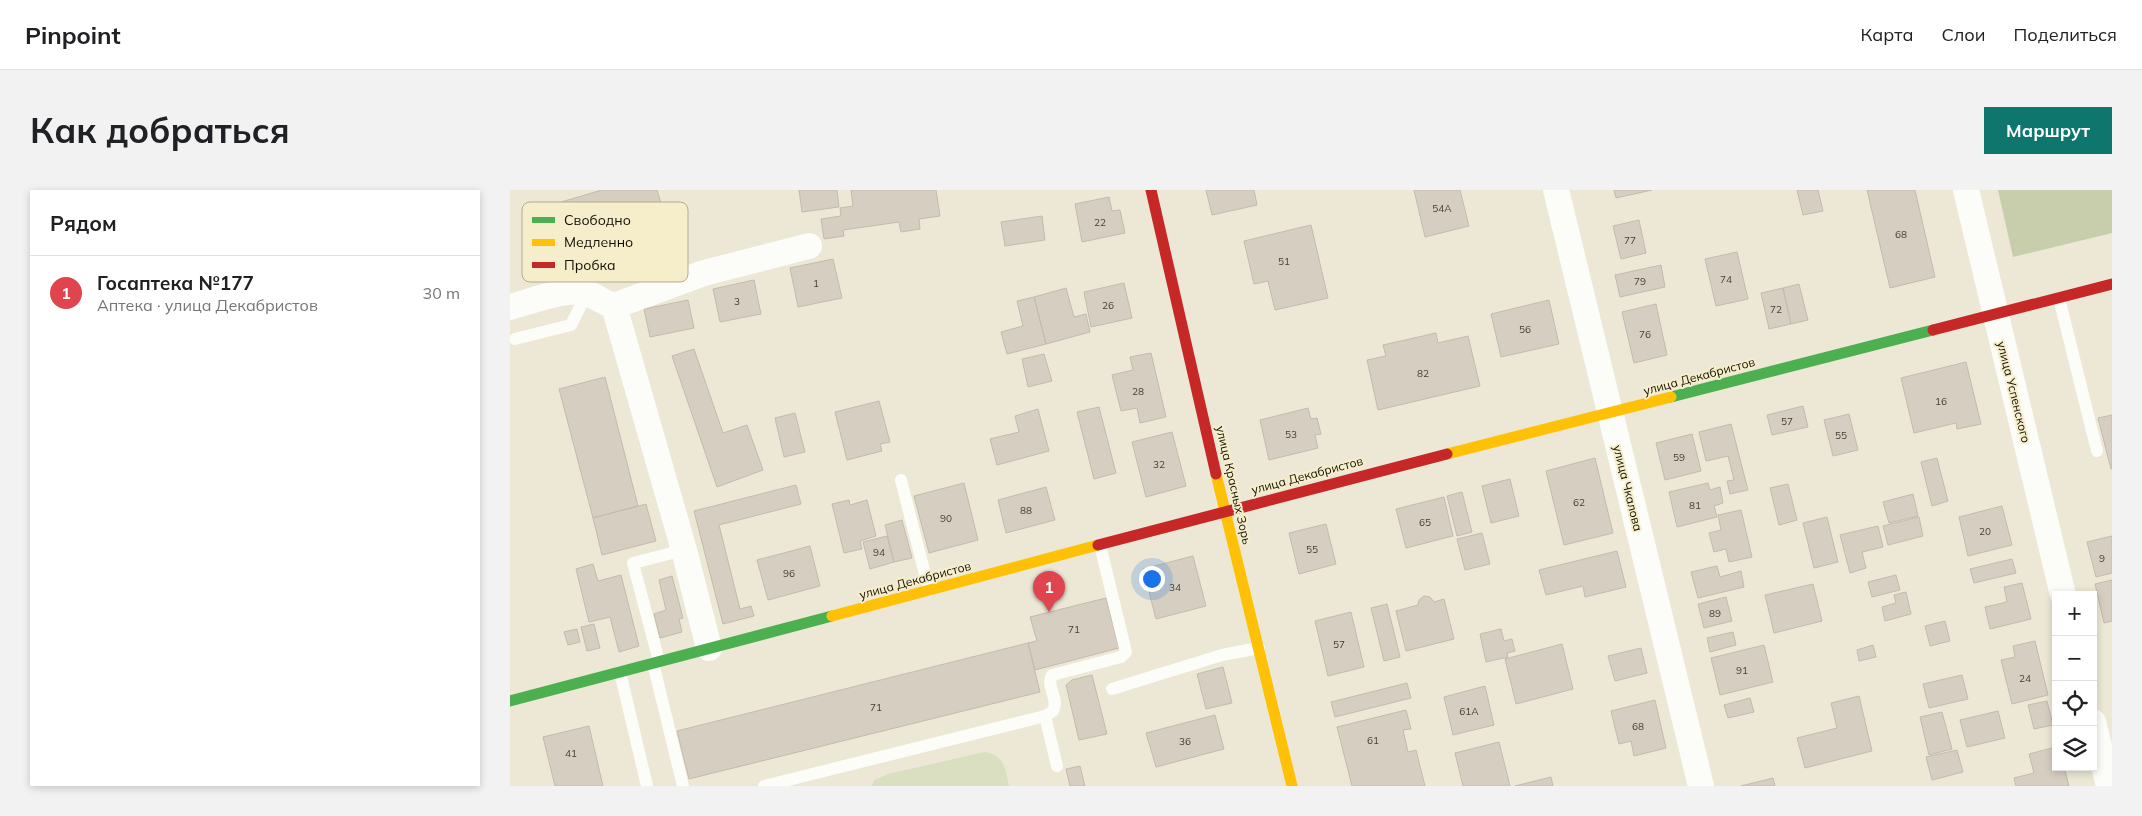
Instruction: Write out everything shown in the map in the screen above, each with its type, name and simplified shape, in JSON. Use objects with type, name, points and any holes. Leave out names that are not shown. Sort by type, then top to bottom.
[{"type":"street","name":"улица Красных Зорь","points":[[1152,190],[1292,786]]},
{"type":"street","name":"улица Чкалова","points":[[1556,190],[1701,786]]},
{"type":"street","name":"улица Успенского","points":[[1966,190],[2062,591]]},
{"type":"street","points":[[688,279],[809,246]]},
{"type":"street","points":[[510,307],[575,291],[587,293],[602,302],[614,306],[679,282]]},
{"type":"street","name":"улица Декабристов","points":[[510,701],[1357,476],[1610,414],[2112,284]]},
{"type":"street","points":[[614,306],[684,550],[709,648]]},
{"type":"street","points":[[2094,726],[2109,786]]},
{"type":"lane","points":[[515,339],[571,325],[587,293]]},
{"type":"lane","points":[[2059,298],[2097,451]]},
{"type":"lane","points":[[901,480],[929,590]]},
{"type":"lane","points":[[764,786],[1044,716],[1055,708],[1050,682],[1052,675],[1121,657],[1126,652],[1100,545]]},
{"type":"lane","points":[[684,550],[634,563],[684,786]]},
{"type":"lane","points":[[1112,689],[1222,655],[1259,648]]},
{"type":"lane","points":[[620,672],[647,786]]},
{"type":"lane","points":[[1044,716],[1057,766]]},
{"type":"green space","points":[[1998,190],[2112,190],[2112,233],[2013,257]]},
{"type":"green space","points":[[984,752],[996,756],[1003,763],[1009,786],[872,786],[874,780],[888,774]]},
{"type":"building","points":[[602,190],[657,190],[661,202],[561,202]]},
{"type":"building","points":[[799,190],[837,190],[839,207],[802,212]]},
{"type":"building","points":[[851,190],[936,190],[940,216],[919,219],[920,229],[901,232],[899,222],[843,230],[844,236],[824,239],[821,219],[841,216],[840,208],[853,206]]},
{"type":"building","points":[[1206,190],[1254,190],[1257,205],[1212,215]]},
{"type":"building","points":[[1414,190],[1460,190],[1469,226],[1425,237]]},
{"type":"building","points":[[1614,190],[1652,190],[1616,198]]},
{"type":"building","points":[[1797,190],[1818,190],[1823,211],[1803,215]]},
{"type":"building","points":[[1867,190],[1915,190],[1935,277],[1890,288]]},
{"type":"building","points":[[1109,197],[1112,211],[1120,210],[1125,233],[1082,242],[1075,204]]},
{"type":"building","points":[[1042,216],[1045,240],[1005,246],[1001,222]]},
{"type":"building","points":[[1639,220],[1646,253],[1621,259],[1613,226]]},
{"type":"building","points":[[1311,225],[1328,298],[1275,310],[1268,281],[1254,284],[1244,241]]},
{"type":"building","points":[[1737,252],[1748,299],[1716,306],[1705,259]]},
{"type":"building","points":[[833,259],[842,298],[798,307],[790,268]]},
{"type":"building","points":[[1661,265],[1665,287],[1620,297],[1615,275]]},
{"type":"building","points":[[754,280],[761,314],[720,322],[713,289]]},
{"type":"building","points":[[1124,283],[1132,318],[1091,327],[1084,292]]},
{"type":"building","points":[[1799,284],[1808,320],[1791,324],[1783,288]]},
{"type":"building","points":[[1066,288],[1074,317],[1086,314],[1090,332],[1046,344],[1034,297]]},
{"type":"building","points":[[1783,288],[1791,324],[1769,329],[1761,293]]},
{"type":"building","points":[[1034,297],[1046,344],[1007,354],[1001,332],[1023,326],[1017,301]]},
{"type":"building","points":[[688,300],[694,328],[650,337],[644,309]]},
{"type":"building","points":[[1549,300],[1559,344],[1501,357],[1491,314]]},
{"type":"building","points":[[1656,304],[1667,355],[1634,363],[1622,312]]},
{"type":"building","points":[[1436,333],[1438,343],[1468,336],[1480,386],[1378,410],[1367,360],[1386,356],[1383,345]]},
{"type":"building","points":[[694,349],[723,433],[747,425],[763,470],[717,487],[672,356]]},
{"type":"building","points":[[1151,353],[1166,417],[1140,423],[1137,408],[1121,411],[1112,375],[1133,370],[1130,357]]},
{"type":"building","points":[[1044,354],[1052,381],[1028,387],[1022,359]]},
{"type":"building","points":[[1966,362],[1981,424],[1957,429],[1956,423],[1914,433],[1901,378]]},
{"type":"building","points":[[605,377],[638,506],[593,518],[559,389]]},
{"type":"building","points":[[879,401],[890,442],[880,444],[882,451],[847,460],[835,412]]},
{"type":"building","points":[[1803,406],[1808,427],[1772,435],[1767,415]]},
{"type":"building","points":[[1099,407],[1116,473],[1094,479],[1077,412]]},
{"type":"building","points":[[1308,408],[1311,419],[1317,418],[1321,434],[1315,435],[1318,448],[1269,460],[1260,420]]},
{"type":"building","points":[[1038,409],[1049,451],[997,465],[990,439],[1019,432],[1015,416]]},
{"type":"building","points":[[795,413],[805,452],[784,457],[775,418]]},
{"type":"building","points":[[1849,414],[1858,450],[1833,456],[1824,420]]},
{"type":"building","points":[[2112,415],[2112,469],[2111,469],[2098,418]]},
{"type":"building","points":[[1731,424],[1748,490],[1730,494],[1727,481],[1734,480],[1728,456],[1706,461],[1699,432]]},
{"type":"building","points":[[1172,432],[1186,486],[1146,497],[1132,442]]},
{"type":"building","points":[[1692,434],[1701,471],[1665,480],[1656,443]]},
{"type":"building","points":[[1595,458],[1613,533],[1564,545],[1546,471]]},
{"type":"building","points":[[1937,458],[1948,501],[1932,506],[1921,462]]},
{"type":"building","points":[[1510,479],[1519,516],[1491,523],[1482,486]]},
{"type":"building","points":[[964,483],[978,540],[929,553],[914,496]]},
{"type":"building","points":[[1708,483],[1710,490],[1720,487],[1723,503],[1714,506],[1717,517],[1677,527],[1669,492]]},
{"type":"building","points":[[1788,484],[1797,520],[1779,525],[1770,488]]},
{"type":"building","points":[[796,485],[801,504],[719,525],[740,609],[751,606],[754,616],[723,624],[694,511]]},
{"type":"building","points":[[1046,487],[1055,520],[1006,533],[998,500]]},
{"type":"building","points":[[1462,492],[1472,532],[1457,536],[1447,496]]},
{"type":"building","points":[[1913,494],[1918,516],[1889,523],[1883,502]]},
{"type":"building","points":[[1444,497],[1453,536],[1406,548],[1396,509]]},
{"type":"building","points":[[849,500],[850,505],[867,500],[876,536],[860,541],[862,549],[844,553],[832,504]]},
{"type":"building","points":[[646,504],[656,541],[602,555],[593,518]]},
{"type":"building","points":[[2002,506],[2012,545],[1968,556],[1959,517]]},
{"type":"building","points":[[1741,510],[1752,557],[1729,562],[1726,549],[1714,552],[1709,533],[1721,530],[1718,515]]},
{"type":"building","points":[[1827,517],[1838,562],[1814,568],[1803,523]]},
{"type":"building","points":[[1919,517],[1923,536],[1888,545],[1883,526]]},
{"type":"building","points":[[902,520],[912,558],[894,562],[885,525]]},
{"type":"building","points":[[1326,524],[1336,564],[1299,574],[1289,533]]},
{"type":"building","points":[[1878,526],[1883,547],[1862,552],[1866,568],[1850,573],[1840,535]]},
{"type":"building","points":[[1482,533],[1490,564],[1465,570],[1457,539]]},
{"type":"building","points":[[887,536],[894,562],[870,569],[863,542]]},
{"type":"building","points":[[2112,536],[2112,573],[2096,577],[2087,542]]},
{"type":"building","points":[[810,546],[820,586],[768,600],[757,560]]},
{"type":"building","points":[[1617,551],[1626,587],[1585,597],[1583,586],[1546,595],[1539,570]]},
{"type":"building","points":[[1193,556],[1206,606],[1156,619],[1143,569]]},
{"type":"building","points":[[2012,559],[2016,573],[1974,583],[1970,569]]},
{"type":"building","points":[[593,564],[598,581],[621,575],[639,646],[619,652],[610,617],[589,622],[576,569]]},
{"type":"building","points":[[1717,566],[1720,577],[1741,571],[1744,587],[1698,598],[1691,572]]},
{"type":"building","points":[[1896,575],[1900,590],[1872,597],[1868,582]]},
{"type":"building","points":[[672,576],[683,618],[679,619],[682,632],[660,638],[654,614],[666,610],[659,580]]},
{"type":"building","points":[[2112,580],[2112,621],[2104,623],[2095,584]]},
{"type":"building","points":[[2022,583],[2031,619],[1990,629],[1985,607],[2007,602],[2004,587]]},
{"type":"building","points":[[1813,584],[1822,621],[1774,633],[1765,595]]},
{"type":"building","points":[[1906,592],[1911,614],[1885,621],[1882,607],[1896,603],[1894,595]]},
{"type":"building","points":[[1424,596],[1430,597],[1434,602],[1444,599],[1454,639],[1406,651],[1396,611],[1418,605],[1419,600]]},
{"type":"building","points":[[1726,597],[1732,621],[1704,628],[1698,604]]},
{"type":"building","points":[[1106,598],[1119,648],[1035,670],[1028,643],[1037,641],[1030,617]]},
{"type":"building","points":[[1387,604],[1400,657],[1384,661],[1371,608]]},
{"type":"building","points":[[1351,612],[1364,667],[1328,676],[1315,621]]},
{"type":"building","points":[[1945,621],[1950,641],[1930,646],[1925,626]]},
{"type":"building","points":[[594,624],[600,648],[587,651],[581,627]]},
{"type":"building","points":[[577,629],[580,642],[568,645],[564,632]]},
{"type":"building","points":[[1501,629],[1504,641],[1512,639],[1515,651],[1507,653],[1508,657],[1486,662],[1480,634]]},
{"type":"building","points":[[1733,632],[1736,645],[1710,652],[1707,638]]},
{"type":"building","points":[[2035,641],[2048,695],[2012,704],[2001,660],[2015,657],[2013,646]]},
{"type":"building","points":[[1028,643],[1040,692],[689,779],[677,731]]},
{"type":"building","points":[[1562,644],[1573,689],[1516,704],[1505,659]]},
{"type":"building","points":[[1764,645],[1773,682],[1720,695],[1711,658]]},
{"type":"building","points":[[1873,645],[1876,657],[1859,661],[1857,650]]},
{"type":"building","points":[[1641,648],[1647,673],[1615,681],[1608,656]]},
{"type":"building","points":[[1223,667],[1232,703],[1206,709],[1197,674]]},
{"type":"building","points":[[1092,675],[1107,734],[1079,740],[1066,685],[1072,680]]},
{"type":"building","points":[[1962,675],[1968,699],[1929,708],[1923,684]]},
{"type":"building","points":[[1407,683],[1411,698],[1335,717],[1331,702]]},
{"type":"building","points":[[1485,686],[1494,725],[1453,735],[1444,697]]},
{"type":"building","points":[[1859,696],[1872,751],[1805,768],[1797,738],[1837,728],[1831,703]]},
{"type":"building","points":[[1750,698],[1754,712],[1728,718],[1724,705]]},
{"type":"building","points":[[1655,700],[1666,748],[1634,756],[1631,741],[1619,744],[1611,711]]},
{"type":"building","points":[[2047,701],[2052,725],[2034,729],[2028,705]]},
{"type":"building","points":[[1406,710],[1411,729],[1403,730],[1408,752],[1416,750],[1425,786],[1352,786],[1337,727]]},
{"type":"building","points":[[1998,711],[2005,738],[1967,747],[1960,720]]},
{"type":"building","points":[[1942,712],[1952,749],[1929,755],[1920,717]]},
{"type":"building","points":[[1215,715],[1224,749],[1156,767],[1146,733]]},
{"type":"building","points":[[589,726],[603,786],[555,786],[543,737]]},
{"type":"building","points":[[1499,742],[1510,786],[1463,786],[1455,753]]},
{"type":"building","points":[[2052,748],[2052,771],[2065,771],[2069,786],[2016,786],[2014,778],[2034,773],[2029,754]]},
{"type":"building","points":[[1957,750],[1963,772],[1932,780],[1926,757]]},
{"type":"building","points":[[1080,766],[1085,786],[1070,786],[1066,769]]},
{"type":"building","points":[[1551,777],[1553,786],[1515,786]]},
{"type":"building","points":[[1773,778],[1775,786],[1741,786]]},
{"type":"traffic: fast","points":[[1671,397],[1933,330]]},
{"type":"traffic: fast","points":[[510,701],[832,616]]},
{"type":"traffic: slow","points":[[1447,454],[1671,397]]},
{"type":"traffic: slow","points":[[1216,474],[1292,786]]},
{"type":"traffic: slow","points":[[832,616],[1098,545]]},
{"type":"traffic: jam","points":[[1151,190],[1216,474]]},
{"type":"traffic: jam","points":[[1933,330],[2112,284]]},
{"type":"traffic: jam","points":[[1098,545],[1447,454]]},
{"type":"place","name":"Госаптека №177","points":[[1049,612]]}]
